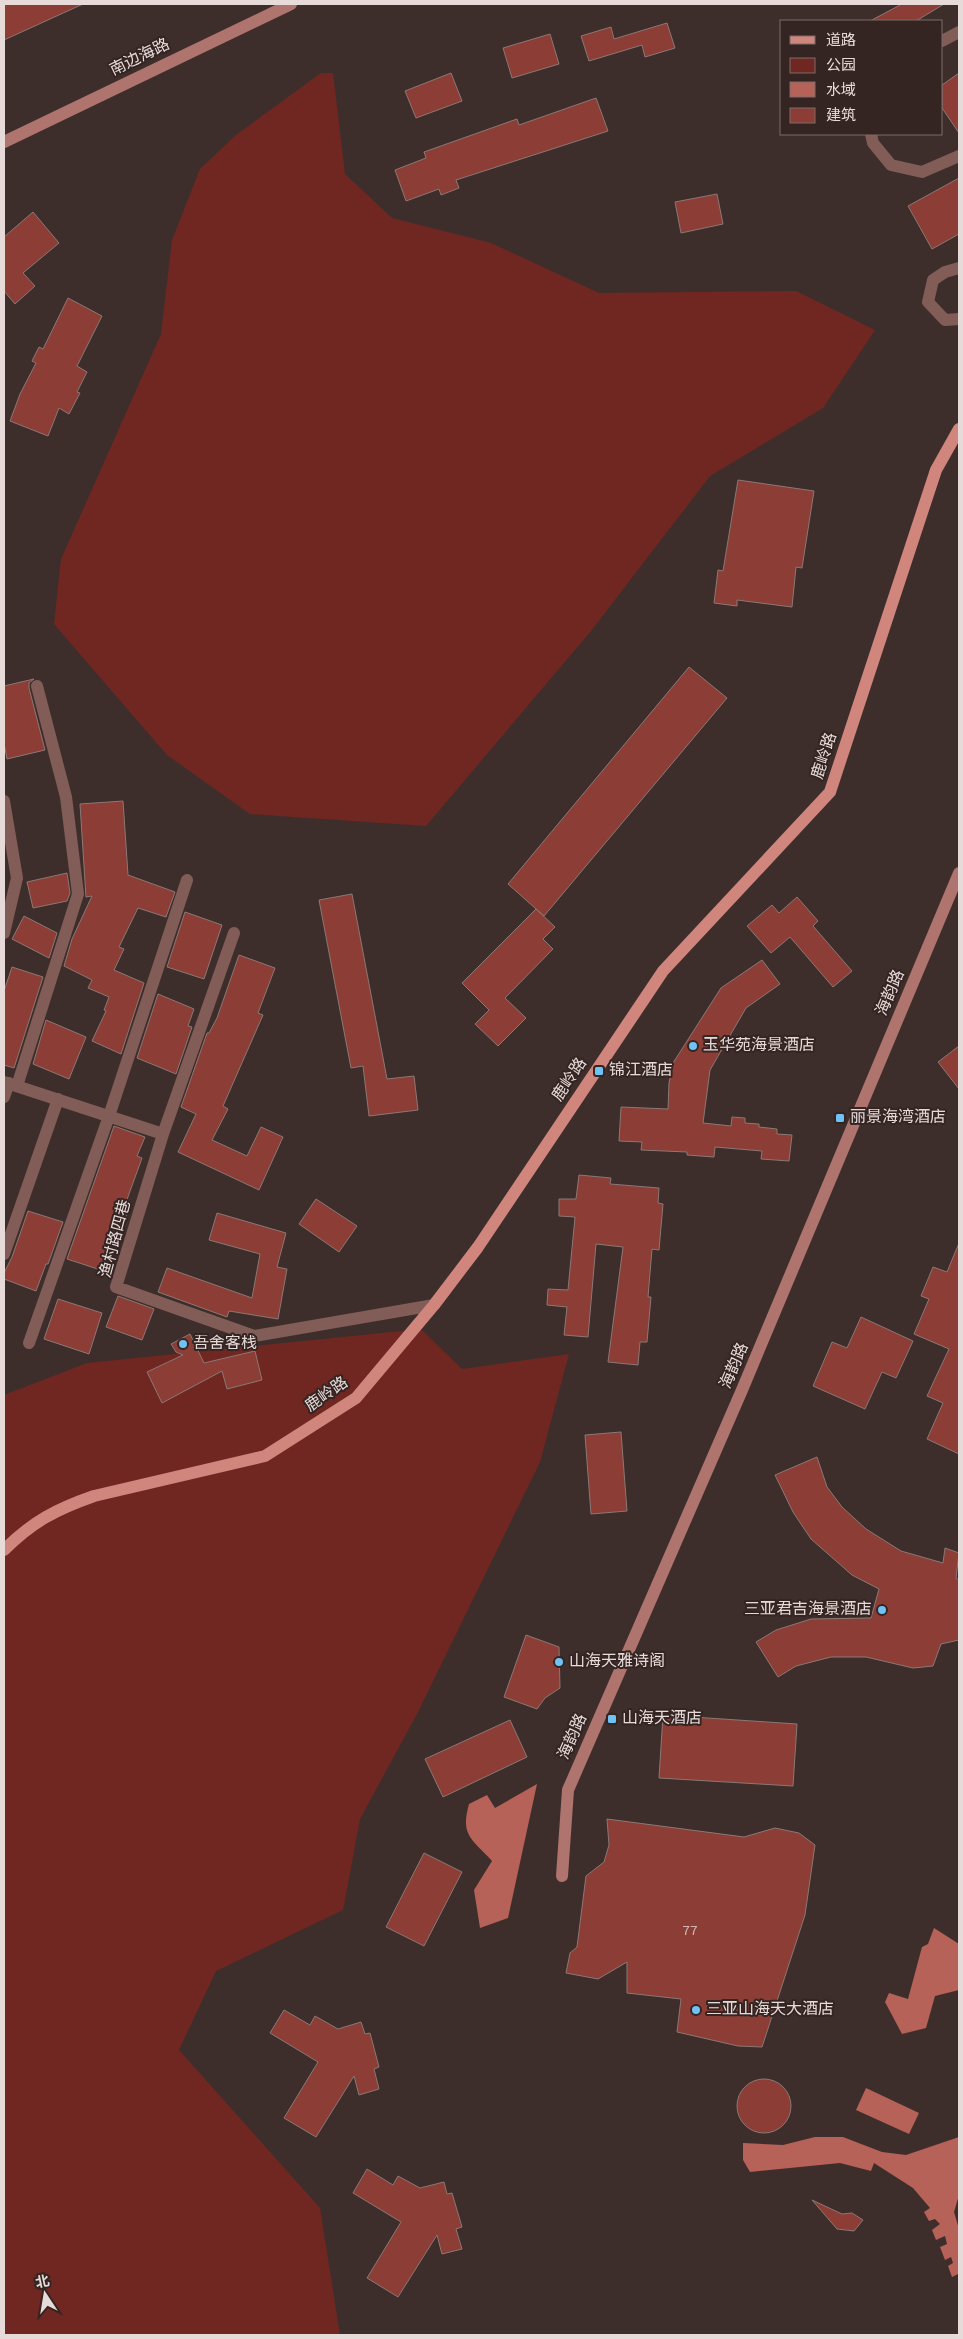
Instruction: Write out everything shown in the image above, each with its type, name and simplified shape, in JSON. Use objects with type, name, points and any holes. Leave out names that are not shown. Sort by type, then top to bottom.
[{"type":"main road","name":"鹿岭路","points":[[4,1550],[44,1517],[69,1505],[94,1496],[265,1456],[356,1398],[434,1305],[478,1247],[663,970],[830,792],[936,470],[959,429]]},
{"type":"street","name":"南边海路","points":[[4,142],[290,4]]},
{"type":"street","points":[[943,41],[959,32]]},
{"type":"street","points":[[871,135],[873,143],[891,165],[922,172],[959,156]]},
{"type":"street","points":[[959,268],[945,272],[933,280],[928,302],[945,320],[959,319]]},
{"type":"street","points":[[4,1097],[78,894],[66,797],[37,686]]},
{"type":"street","points":[[4,801],[17,878],[4,933]]},
{"type":"street","name":"海韵路","points":[[562,1876],[568,1790],[742,1390],[959,873]]},
{"type":"street","points":[[29,1343],[109,1116],[186,880]]},
{"type":"street","points":[[10,1084],[163,1134],[234,933]]},
{"type":"street","points":[[4,1254],[58,1100]]},
{"type":"street","name":"渔村路四巷","points":[[163,1134],[116,1287],[254,1336],[434,1305]]},
{"type":"green space","points":[[321,73],[333,73],[345,174],[392,218],[491,243],[599,293],[796,291],[875,330],[823,408],[710,476],[591,631],[426,826],[250,814],[167,755],[54,624],[61,559],[161,334],[172,240],[200,169],[236,135]]},
{"type":"green space","points":[[421,1329],[462,1369],[569,1354],[540,1462],[418,1712],[360,1819],[343,1910],[216,1971],[179,2050],[320,2208],[340,2335],[4,2335],[4,1395],[87,1363]]},
{"type":"water","points":[[537,1784],[508,1918],[480,1928],[474,1890],[492,1861],[474,1842],[467,1830],[466,1823],[469,1804],[487,1795],[495,1808]]},
{"type":"water","points":[[934,1928],[959,1944],[959,1990],[935,1996],[926,2028],[902,2034],[885,2002],[889,1993],[908,1999],[922,1947],[928,1944]]},
{"type":"water","points":[[866,2088],[919,2113],[909,2134],[856,2110]]},
{"type":"water","points":[[815,2137],[843,2137],[882,2152],[906,2155],[959,2137],[959,2195],[954,2212],[959,2229],[959,2279],[958,2274],[952,2277],[948,2266],[953,2263],[951,2257],[945,2260],[940,2247],[947,2244],[945,2236],[936,2240],[932,2230],[940,2224],[935,2219],[929,2221],[924,2212],[930,2208],[913,2188],[874,2163],[871,2171],[840,2163],[750,2172],[743,2160],[743,2143],[783,2145]]},
{"type":"building","points":[[4,4],[83,4],[4,40]]},
{"type":"building","points":[[902,4],[944,4],[918,20],[872,20]]},
{"type":"building","points":[[667,23],[675,48],[645,57],[642,45],[589,61],[581,36],[611,27],[614,39]]},
{"type":"building","points":[[550,34],[559,64],[512,78],[503,48]]},
{"type":"building","points":[[451,73],[462,101],[416,118],[405,91]]},
{"type":"building","points":[[959,73],[959,133],[943,109],[943,84]]},
{"type":"building","points":[[596,98],[608,131],[456,180],[459,188],[441,195],[439,189],[406,201],[395,170],[426,158],[424,152],[517,119],[519,125]]},
{"type":"building","points":[[959,178],[959,234],[932,249],[908,206]]},
{"type":"building","points":[[717,194],[723,224],[681,233],[675,202]]},
{"type":"building","points":[[33,212],[59,243],[23,273],[35,286],[15,304],[4,291],[4,237]]},
{"type":"building","points":[[68,298],[102,316],[77,366],[87,372],[77,392],[80,393],[69,414],[59,408],[48,436],[10,421],[20,394],[36,363],[32,361],[39,347],[43,349]]},
{"type":"building","points":[[738,480],[814,491],[802,568],[796,567],[792,607],[737,600],[737,606],[714,603],[718,570],[723,571]]},
{"type":"building","points":[[689,667],[727,698],[544,916],[508,884]]},
{"type":"building","points":[[34,679],[29,683],[29,688],[45,750],[7,759],[4,743],[4,686]]},
{"type":"building","points":[[123,801],[128,875],[175,892],[166,917],[138,908],[119,947],[124,949],[114,970],[144,983],[121,1054],[92,1041],[106,1011],[104,1010],[109,997],[88,988],[92,980],[64,966],[72,939],[92,896],[86,897],[80,804]]},
{"type":"building","points":[[67,873],[70,893],[67,901],[33,908],[27,882]]},
{"type":"building","points":[[352,894],[387,1079],[414,1076],[418,1110],[369,1116],[363,1066],[351,1068],[319,900]]},
{"type":"building","points":[[797,897],[818,921],[813,926],[852,971],[833,987],[790,937],[771,953],[747,926],[772,905],[779,913]]},
{"type":"building","points":[[536,909],[555,927],[543,939],[553,949],[505,998],[526,1018],[498,1046],[475,1024],[489,1010],[462,983]]},
{"type":"building","points":[[185,912],[222,925],[204,979],[167,967]]},
{"type":"building","points":[[24,916],[57,933],[49,958],[12,939]]},
{"type":"building","points":[[239,955],[275,968],[258,1013],[263,1015],[223,1106],[228,1109],[212,1140],[247,1156],[261,1127],[283,1137],[259,1190],[178,1152],[196,1114],[181,1107],[207,1033],[209,1033],[217,1018]]},
{"type":"building","points":[[762,960],[780,984],[746,1008],[710,1070],[703,1123],[731,1126],[732,1117],[745,1118],[745,1123],[759,1124],[759,1127],[777,1129],[777,1134],[792,1135],[789,1161],[761,1159],[762,1151],[715,1147],[714,1157],[687,1155],[687,1152],[641,1150],[642,1142],[619,1141],[621,1107],[668,1109],[669,1083],[673,1063],[721,988]]},
{"type":"building","points":[[12,967],[43,977],[14,1068],[4,1065],[4,991]]},
{"type":"building","points":[[158,994],[194,1009],[188,1026],[192,1027],[176,1074],[137,1058]]},
{"type":"building","points":[[46,1020],[86,1037],[69,1079],[33,1064]]},
{"type":"building","points":[[959,1046],[959,1089],[938,1062]]},
{"type":"building","points":[[114,1126],[145,1137],[137,1156],[142,1158],[125,1205],[129,1207],[107,1272],[67,1259]]},
{"type":"building","points":[[579,1175],[611,1178],[610,1184],[659,1188],[658,1203],[663,1204],[659,1250],[652,1249],[648,1297],[651,1297],[647,1342],[640,1342],[638,1365],[608,1362],[623,1247],[596,1244],[588,1337],[564,1335],[567,1307],[547,1305],[548,1289],[568,1290],[575,1217],[559,1216],[559,1199],[576,1199]]},
{"type":"building","points":[[316,1199],[357,1226],[339,1252],[299,1224]]},
{"type":"building","points":[[28,1211],[63,1222],[36,1291],[4,1279],[4,1273],[12,1257]]},
{"type":"building","points":[[217,1213],[286,1233],[277,1267],[287,1269],[278,1319],[229,1311],[227,1317],[158,1292],[167,1268],[252,1298],[260,1254],[209,1240]]},
{"type":"building","points":[[959,1243],[959,1454],[927,1439],[943,1403],[927,1396],[949,1349],[914,1334],[929,1299],[921,1296],[933,1267],[947,1272]]},
{"type":"building","points":[[118,1296],[154,1309],[142,1340],[106,1327]]},
{"type":"building","points":[[58,1299],[102,1313],[89,1354],[44,1339]]},
{"type":"building","points":[[861,1317],[913,1341],[896,1378],[882,1372],[865,1409],[813,1386],[832,1342],[847,1348]]},
{"type":"building","points":[[190,1334],[204,1363],[255,1351],[262,1380],[227,1389],[222,1371],[162,1403],[147,1372],[183,1355],[176,1352],[171,1344]]},
{"type":"building","points":[[621,1432],[627,1511],[591,1514],[585,1435]]},
{"type":"building","points":[[817,1457],[827,1487],[842,1507],[866,1529],[901,1551],[943,1563],[945,1548],[959,1553],[956,1578],[959,1580],[959,1640],[941,1644],[933,1666],[913,1668],[866,1657],[831,1657],[796,1666],[778,1677],[756,1642],[776,1630],[811,1619],[871,1618],[879,1589],[852,1575],[811,1539],[793,1512],[775,1475]]},
{"type":"building","points":[[526,1635],[559,1647],[560,1688],[545,1698],[537,1709],[504,1697]]},
{"type":"building","points":[[663,1715],[797,1724],[793,1786],[659,1778]]},
{"type":"building","points":[[510,1720],[527,1757],[443,1797],[425,1759]]},
{"type":"building","points":[[607,1819],[744,1837],[775,1828],[799,1833],[815,1845],[805,1915],[762,2047],[738,2046],[677,2032],[681,1999],[627,1993],[627,1962],[598,1979],[566,1973],[570,1953],[577,1947],[586,1876],[604,1862],[609,1845]]},
{"type":"building","points":[[424,1853],[462,1872],[424,1946],[386,1927]]},
{"type":"building","points":[[284,2010],[310,2025],[315,2016],[338,2029],[361,2022],[365,2034],[370,2033],[379,2067],[374,2069],[379,2089],[359,2095],[354,2076],[316,2137],[284,2118],[318,2062],[270,2033]]},
{"type":"building","points":[[759,2079],[769,2079],[783,2087],[789,2096],[791,2106],[789,2116],[783,2125],[769,2133],[759,2133],[749,2128],[742,2121],[737,2111],[737,2101],[742,2091],[749,2084]]},
{"type":"building","points":[[367,2169],[393,2185],[398,2176],[420,2188],[444,2182],[447,2194],[452,2193],[462,2227],[456,2229],[462,2249],[442,2254],[437,2235],[398,2297],[367,2278],[401,2222],[353,2193]]},
{"type":"building","points":[[812,2200],[842,2214],[852,2213],[863,2220],[854,2231],[837,2229]]},
{"type":"place","name":"玉华苑海景酒店","points":[[693,1046]]},
{"type":"place","name":"锦江酒店","points":[[599,1071]]},
{"type":"place","name":"丽景海湾酒店","points":[[840,1118]]},
{"type":"place","name":"吾舍客栈","points":[[183,1344]]},
{"type":"place","name":"三亚君吉海景酒店","points":[[882,1610]]},
{"type":"place","name":"山海天雅诗阁","points":[[559,1662]]},
{"type":"place","name":"山海天酒店","points":[[612,1719]]},
{"type":"place","name":"三亚山海天大酒店","points":[[696,2010]]}]
